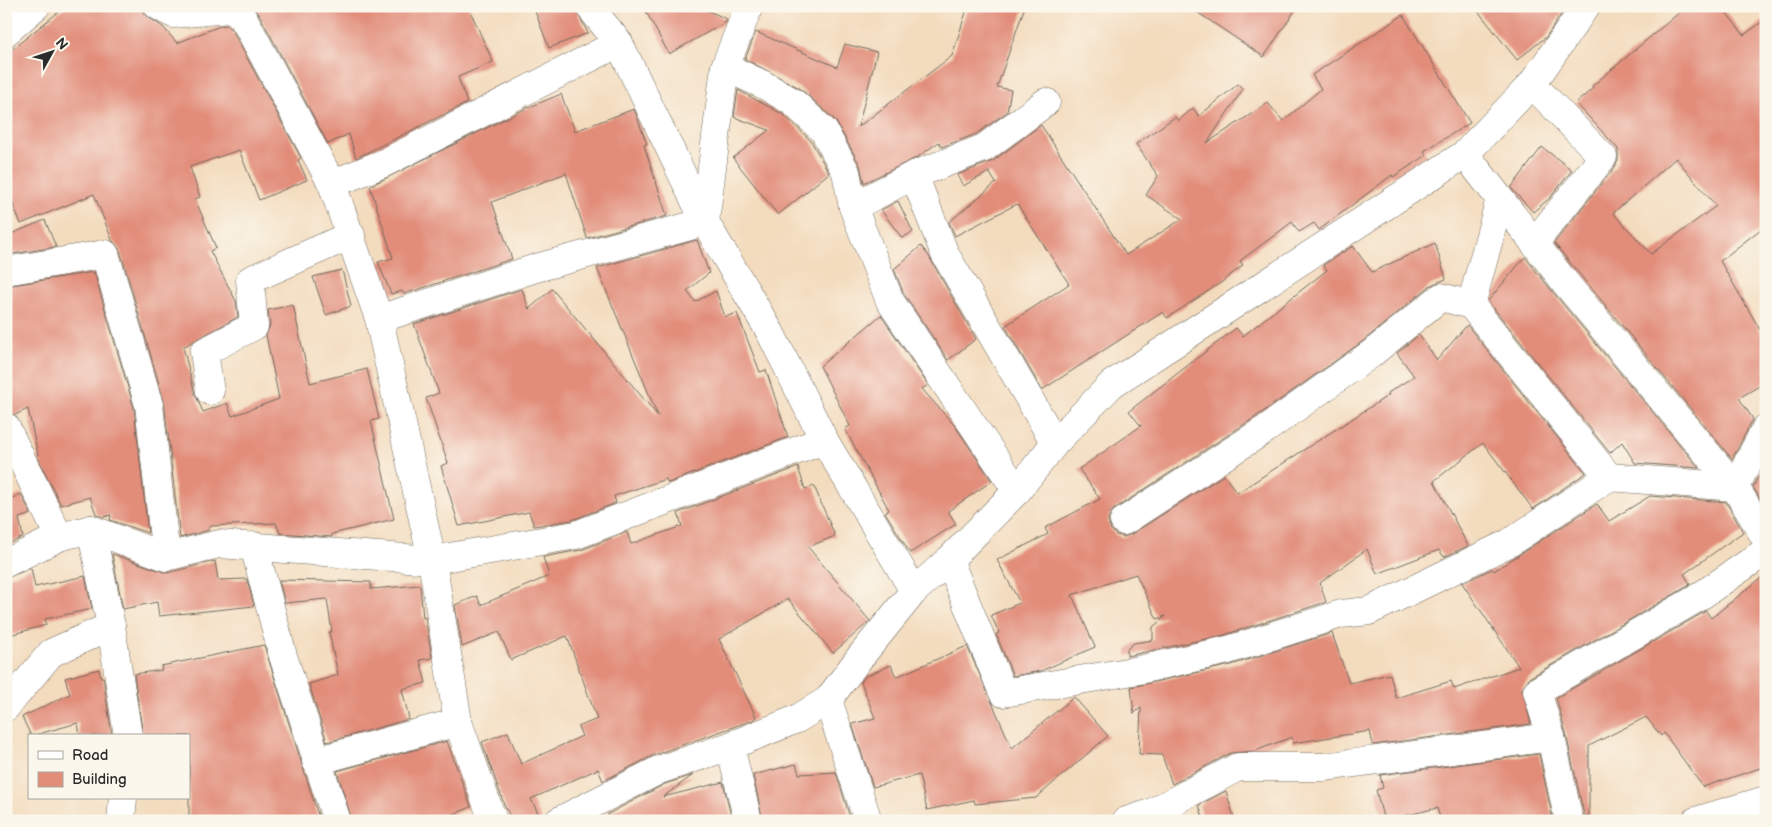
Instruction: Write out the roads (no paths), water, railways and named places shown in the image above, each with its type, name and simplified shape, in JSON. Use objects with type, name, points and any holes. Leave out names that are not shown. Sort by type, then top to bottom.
[{"type":"street","points":[[6,32],[36,6]]},
{"type":"street","points":[[158,6],[173,14],[229,9],[237,13],[245,21],[332,184],[379,319],[432,560],[458,722],[493,821]]},
{"type":"street","points":[[589,6],[619,44],[705,222],[770,332],[824,440],[914,590]]},
{"type":"street","points":[[705,222],[724,67],[749,6]]},
{"type":"street","points":[[559,821],[659,770],[730,746],[797,719],[828,700],[914,590],[949,560],[1017,491],[1054,442],[1112,384],[1465,154],[1532,84],[1586,6]]},
{"type":"street","points":[[332,184],[384,163],[619,44]]},
{"type":"street","points":[[724,67],[764,85],[792,102],[824,131],[846,172],[853,207],[890,301],[1017,491]]},
{"type":"street","points":[[1532,84],[1603,157],[1534,243]]},
{"type":"street","points":[[853,207],[914,175],[984,148],[1046,102]]},
{"type":"street","points":[[1465,154],[1534,243],[1735,486],[1766,539]]},
{"type":"street","points":[[914,175],[945,254],[1054,442]]},
{"type":"street","points":[[1471,305],[1500,199]]},
{"type":"street","points":[[379,319],[536,268],[705,222]]},
{"type":"street","points":[[210,391],[204,352],[254,326],[250,280],[351,235]]},
{"type":"street","points":[[6,271],[105,254],[149,405],[166,557]]},
{"type":"street","points":[[1124,521],[1266,429],[1371,354],[1440,297],[1471,305],[1609,477]]},
{"type":"street","points":[[6,427],[59,537]]},
{"type":"street","points":[[1735,486],[1766,428]]},
{"type":"street","points":[[6,564],[59,537],[91,529],[166,557],[220,544],[432,560],[576,535],[824,440]]},
{"type":"street","points":[[949,560],[1003,693],[1139,670],[1228,650],[1341,614],[1368,611],[1509,543],[1609,477],[1735,486]]},
{"type":"street","points":[[91,529],[112,626],[128,734]]},
{"type":"street","points":[[254,546],[283,656],[337,821]]},
{"type":"street","points":[[1569,821],[1551,738],[1537,691],[1696,599],[1766,551]]},
{"type":"street","points":[[6,707],[51,653],[112,626]]},
{"type":"street","points":[[828,700],[868,821]]},
{"type":"street","points":[[316,761],[458,722]]},
{"type":"street","points":[[1126,821],[1153,817],[1238,767],[1324,767],[1551,738]]},
{"type":"street","points":[[730,746],[748,821]]},
{"type":"street","points":[[121,821],[123,800]]},
{"type":"street","points":[[1696,821],[1766,800]]}]
